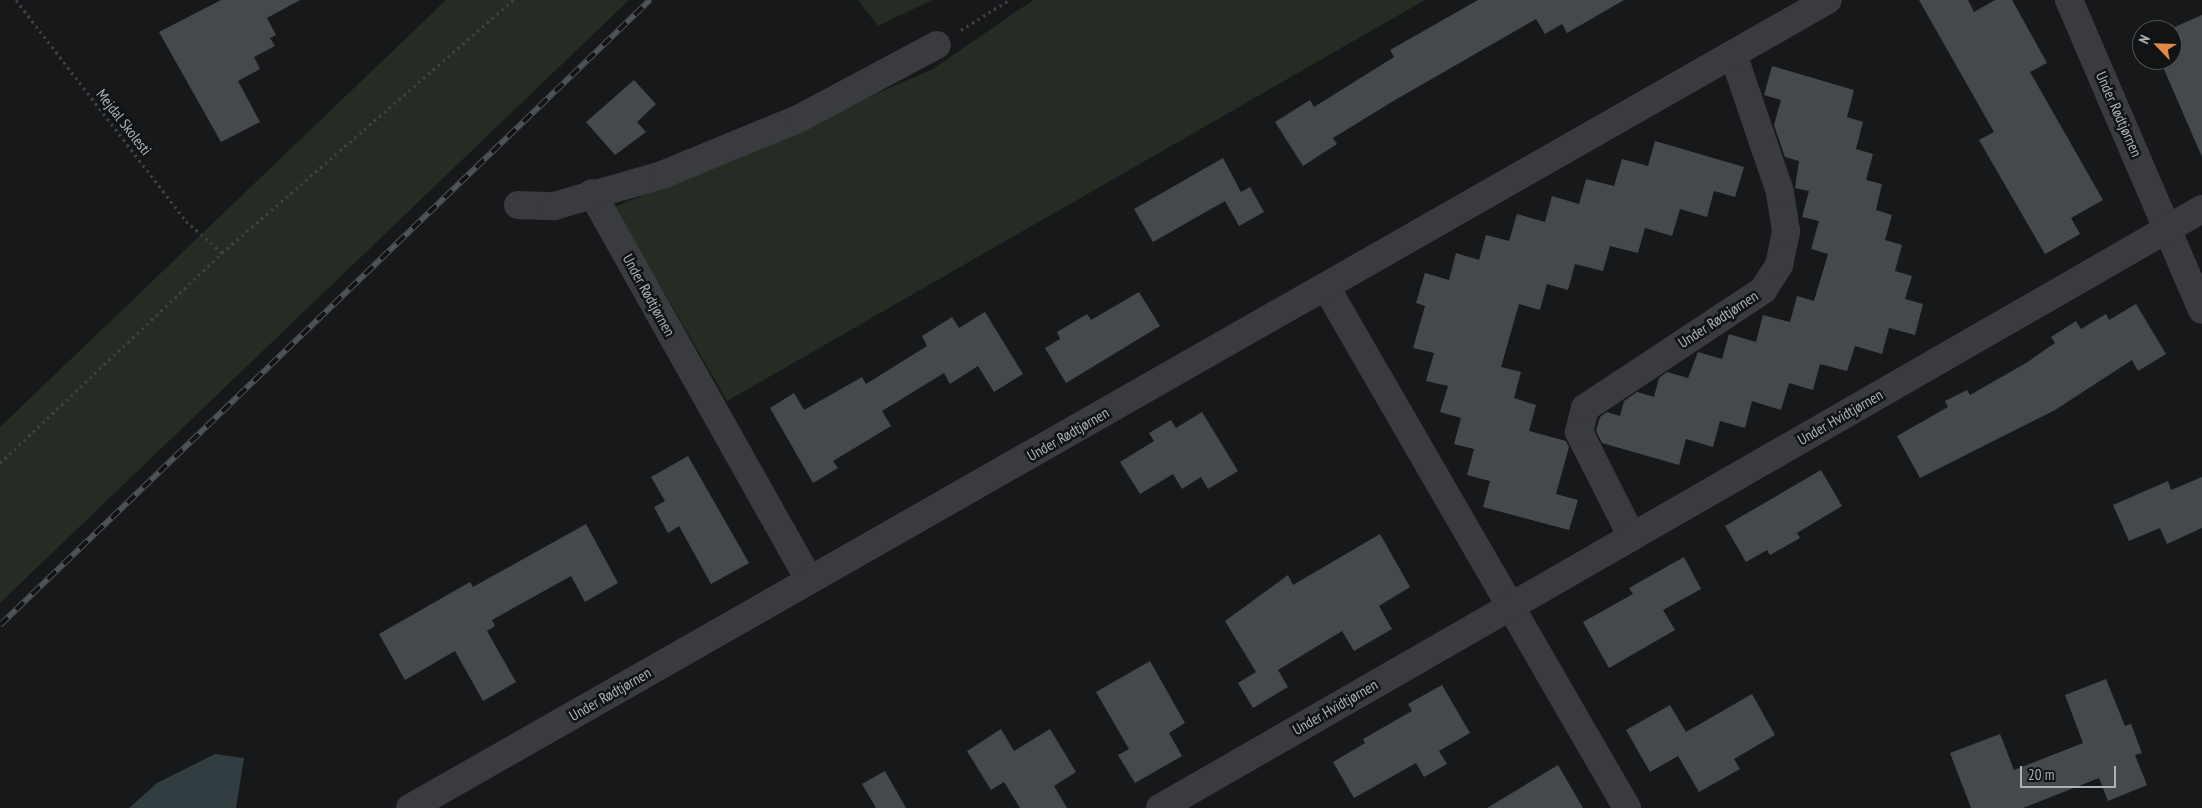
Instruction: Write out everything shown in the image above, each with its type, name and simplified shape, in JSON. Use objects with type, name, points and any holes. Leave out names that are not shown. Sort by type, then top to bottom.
[{"type":"street","name":"Under Rødtjørnen","points":[[410,808],[1828,0]]},
{"type":"street","name":"Under Rødtjørnen","points":[[2069,0],[2169,228]]},
{"type":"street","points":[[518,205],[554,206],[592,193],[662,175],[800,118],[937,45]]},
{"type":"street","name":"Under Rødtjørnen","points":[[1632,537],[1579,432],[1586,408],[1763,290],[1779,265],[1786,231],[1780,192],[1733,54]]},
{"type":"street","name":"Under Rødtjørnen","points":[[592,193],[809,580]]},
{"type":"street","name":"Under Hvidtjørnen","points":[[1160,808],[2202,209]]},
{"type":"street","points":[[2169,228],[2202,310]]},
{"type":"street","points":[[1326,287],[1627,808]]},
{"type":"path","name":"Mejdal Skolesti","points":[[16,0],[186,221],[222,253]]},
{"type":"path","points":[[0,463],[222,253],[513,0]]},
{"type":"path","points":[[937,45],[1010,0]]},
{"type":"shaded area","points":[[446,0],[629,0],[0,603],[0,427]]},
{"type":"shaded area","points":[[858,0],[932,0],[878,26]]},
{"type":"shaded area","points":[[1033,0],[1425,0],[727,401],[615,207],[933,69]]},
{"type":"shaded area","points":[[215,754],[244,758],[236,808],[129,808],[157,783]]},
{"type":"building","points":[[221,0],[300,0],[267,18],[276,35],[270,38],[275,46],[254,57],[260,69],[238,81],[260,122],[221,142],[159,32]]},
{"type":"building","points":[[1478,0],[1624,0],[1567,33],[1562,24],[1545,34],[1536,19],[1333,138],[1337,144],[1303,166],[1275,122],[1310,100],[1314,107],[1394,57],[1390,50]]},
{"type":"building","points":[[1919,0],[1968,0],[1974,12],[1995,0],[2012,0],[2047,63],[2030,72],[2103,200],[2071,218],[2080,234],[2045,254],[1979,140],[1994,132]]},
{"type":"building","points":[[2202,15],[2202,157],[2164,70],[2182,70],[2182,24]]},
{"type":"building","points":[[1772,66],[1854,90],[1847,117],[1863,122],[1856,149],[1873,154],[1866,180],[1882,184],[1876,210],[1892,215],[1885,240],[1902,245],[1895,271],[1912,276],[1905,299],[1923,304],[1915,335],[1889,328],[1882,354],[1855,346],[1847,371],[1820,364],[1813,390],[1789,383],[1781,410],[1752,401],[1745,428],[1720,421],[1713,447],[1686,439],[1679,465],[1602,443],[1596,431],[1600,417],[1607,412],[1620,416],[1624,401],[1637,392],[1654,397],[1659,378],[1667,372],[1688,378],[1698,352],[1722,359],[1729,334],[1756,342],[1763,315],[1790,322],[1797,296],[1814,301],[1828,254],[1811,249],[1819,221],[1802,217],[1809,191],[1795,188],[1799,161],[1785,157],[1774,125],[1781,100],[1764,95]]},
{"type":"building","points":[[634,80],[656,104],[637,122],[646,132],[615,155],[586,122]]},
{"type":"building","points":[[1655,141],[1744,167],[1735,197],[1714,191],[1707,217],[1680,209],[1672,236],[1645,228],[1638,253],[1610,246],[1603,271],[1575,264],[1568,290],[1547,284],[1540,310],[1519,304],[1501,367],[1521,372],[1514,398],[1536,405],[1529,431],[1566,441],[1569,447],[1556,494],[1578,500],[1569,530],[1483,507],[1490,481],[1467,475],[1474,449],[1454,444],[1461,418],[1440,412],[1448,386],[1426,381],[1434,353],[1413,348],[1425,306],[1416,303],[1425,273],[1449,280],[1456,253],[1479,260],[1486,235],[1509,241],[1517,214],[1545,222],[1552,196],[1579,204],[1586,179],[1614,186],[1622,159],[1648,166]]},
{"type":"building","points":[[1223,158],[1241,192],[1250,187],[1264,212],[1239,226],[1225,201],[1153,242],[1134,209]]},
{"type":"building","points":[[1139,292],[1160,326],[1066,383],[1045,348],[1060,339],[1057,332],[1087,314],[1091,320]]},
{"type":"building","points":[[2136,304],[2166,354],[2138,371],[2132,360],[2055,410],[1920,478],[1897,436],[1948,407],[1945,401],[1967,390],[1970,395],[2026,363],[2055,343],[2051,337],[2076,321],[2081,329],[2106,314],[2109,320]]},
{"type":"building","points":[[985,312],[1023,374],[994,392],[978,366],[950,384],[944,373],[882,411],[891,426],[833,461],[838,468],[813,483],[770,408],[794,393],[804,410],[862,377],[866,384],[927,346],[922,336],[952,317],[959,328]]},
{"type":"building","points":[[1202,412],[1238,471],[1208,489],[1201,477],[1182,489],[1173,474],[1140,494],[1120,462],[1154,441],[1149,433],[1171,420],[1176,428]]},
{"type":"building","points":[[688,456],[749,563],[711,584],[679,526],[668,533],[654,507],[665,501],[651,477]]},
{"type":"building","points":[[1821,470],[1842,506],[1797,533],[1800,538],[1770,555],[1767,550],[1746,562],[1725,526]]},
{"type":"building","points":[[2202,477],[2202,528],[2167,544],[2160,528],[2129,541],[2113,505],[2168,481],[2171,490]]},
{"type":"building","points":[[586,524],[618,583],[585,602],[571,576],[492,620],[495,626],[487,631],[516,682],[483,701],[455,651],[405,680],[379,634],[470,582],[473,587]]},
{"type":"building","points":[[1380,534],[1410,587],[1379,606],[1392,629],[1354,651],[1342,631],[1278,670],[1288,687],[1253,708],[1238,683],[1256,672],[1225,621],[1288,575],[1293,585]]},
{"type":"building","points":[[1684,557],[1701,589],[1663,610],[1675,630],[1609,668],[1583,622],[1633,594],[1629,588]]},
{"type":"building","points":[[1150,661],[1185,723],[1169,733],[1182,756],[1135,783],[1118,755],[1129,749],[1096,692]]},
{"type":"building","points":[[2106,679],[2125,726],[2131,724],[2142,753],[2135,755],[2147,785],[2108,801],[2099,778],[2023,808],[1971,808],[1950,753],[2000,734],[2014,770],[2083,743],[2065,695]]},
{"type":"building","points":[[1442,685],[1470,733],[1439,751],[1447,764],[1424,777],[1416,763],[1354,798],[1333,762],[1365,743],[1363,739],[1412,711],[1408,704]]},
{"type":"building","points":[[1752,694],[1775,735],[1734,759],[1740,769],[1699,792],[1678,756],[1650,772],[1626,730],[1670,705],[1686,732]]},
{"type":"building","points":[[1001,729],[1014,751],[1050,729],[1076,772],[1054,786],[1067,808],[1020,808],[1004,782],[991,790],[967,751]]},
{"type":"building","points":[[1558,765],[1583,808],[1487,808]]},
{"type":"building","points":[[885,771],[906,808],[876,808],[862,784]]},
{"type":"railway","points":[[0,625],[650,0]]}]
